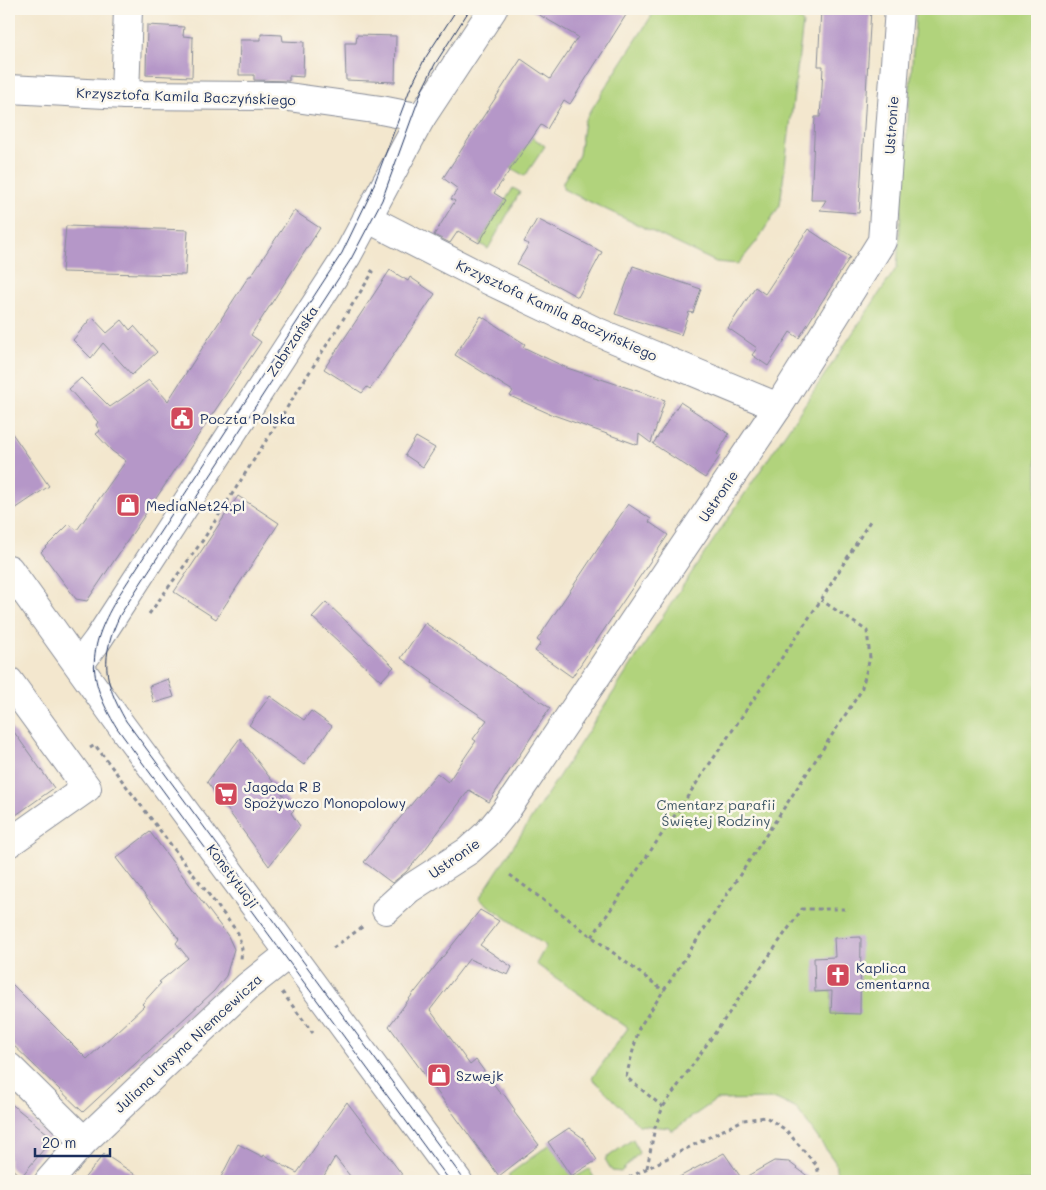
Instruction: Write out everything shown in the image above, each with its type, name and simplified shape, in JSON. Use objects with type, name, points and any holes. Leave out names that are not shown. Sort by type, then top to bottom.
[{"type":"street","points":[[125,95],[128,9]]},
{"type":"street","name":"Zabrzańska","points":[[79,665],[97,642],[337,271],[421,118],[493,9]]},
{"type":"street","name":"Ustronie","points":[[386,910],[409,889],[468,851],[487,834],[505,812],[778,407],[882,242],[899,9]]},
{"type":"street","name":"Krzysztofa Kamila Baczyńskiego","points":[[9,89],[125,95],[281,96],[381,110],[421,118]]},
{"type":"street","name":"Krzysztofa Kamila Baczyńskiego","points":[[367,218],[486,279],[593,330],[778,407]]},
{"type":"street","name":"Konstytucji","points":[[9,569],[121,725],[458,1181]]},
{"type":"street","points":[[9,681],[87,788],[9,843]]},
{"type":"street","name":"Juliana Ursyna Niemcewicza","points":[[49,1181],[84,1141],[248,986],[290,952]]},
{"type":"street","points":[[9,1067],[84,1141]]},
{"type":"path","points":[[148,614],[203,540],[294,398],[373,272],[366,268]]},
{"type":"path","points":[[592,937],[821,600],[870,521]]},
{"type":"path","points":[[663,1107],[626,1077],[639,1028],[861,691],[870,658],[867,631],[821,600]]},
{"type":"path","points":[[94,745],[238,933],[242,949],[239,966]]},
{"type":"path","points":[[510,875],[664,991]]},
{"type":"path","points":[[647,1168],[655,1127],[663,1107],[802,909],[846,909]]},
{"type":"path","points":[[332,948],[386,910]]},
{"type":"path","points":[[242,949],[251,950]]},
{"type":"path","points":[[622,1181],[743,1120],[766,1117],[786,1130],[816,1166],[820,1181]]},
{"type":"green space","points":[[656,9],[792,9],[803,23],[780,205],[757,241],[738,264],[716,262],[563,189],[563,182],[579,155],[584,121]]},
{"type":"green space","name":"Cmentarz parafii Świętej Rodziny","points":[[916,9],[1037,9],[1037,1181],[838,1181],[835,1162],[797,1109],[776,1099],[716,1100],[672,1131],[670,1128],[639,1125],[592,1078],[628,1028],[536,964],[546,946],[479,899],[678,593],[897,267]],"holes":[[[835,938],[858,1013],[831,1013],[832,991],[815,992],[835,957]]]},
{"type":"green space","points":[[532,137],[545,146],[525,176],[511,168]]},
{"type":"green space","points":[[513,188],[520,192],[488,249],[479,243]]},
{"type":"green space","points":[[633,1139],[639,1153],[621,1172],[612,1171],[605,1159]]},
{"type":"green space","points":[[550,1144],[572,1176],[577,1176],[589,1169],[596,1181],[513,1181],[508,1175]]},
{"type":"building","points":[[529,9],[616,9],[626,15],[570,104],[564,100],[547,129],[541,125],[494,193],[505,200],[479,243],[458,231],[450,243],[434,235],[455,201],[451,199],[458,189],[443,178],[521,59],[550,79],[578,37]]},
{"type":"building","points":[[821,9],[871,9],[859,213],[820,210],[826,200],[811,200],[815,117],[820,117],[822,88],[823,66],[818,66]]},
{"type":"building","points":[[147,25],[184,27],[183,36],[193,37],[192,77],[146,75]]},
{"type":"building","points":[[261,34],[282,35],[283,41],[304,42],[303,77],[289,76],[289,81],[254,80],[254,75],[239,75],[240,40],[261,40]]},
{"type":"building","points":[[357,35],[396,36],[395,82],[346,80],[345,43],[356,43]]},
{"type":"building","points":[[294,211],[320,228],[251,335],[261,342],[87,601],[76,599],[41,552],[69,524],[77,530],[126,461],[112,451],[96,434],[100,431],[96,425],[98,422],[69,389],[81,378],[110,407],[149,380],[168,401],[249,276],[251,276]]},
{"type":"building","points":[[537,219],[602,252],[578,297],[517,264],[529,244],[524,242]]},
{"type":"building","points":[[66,226],[188,230],[185,275],[62,272]]},
{"type":"building","points":[[808,229],[850,257],[799,338],[790,332],[768,366],[752,355],[757,348],[728,328],[755,287],[765,294]]},
{"type":"building","points":[[633,266],[701,289],[693,313],[689,312],[681,335],[615,314]]},
{"type":"building","points":[[390,270],[408,281],[410,277],[435,294],[370,389],[367,387],[362,393],[324,369]]},
{"type":"building","points":[[481,316],[525,344],[523,347],[567,368],[665,400],[651,443],[639,434],[638,445],[548,413],[510,396],[513,391],[455,355]]},
{"type":"building","points":[[92,317],[107,333],[122,320],[130,330],[134,326],[157,352],[132,375],[103,343],[91,358],[73,340]]},
{"type":"building","points":[[680,402],[729,434],[717,454],[720,456],[705,478],[653,444]]},
{"type":"building","points":[[9,429],[49,486],[9,513]]},
{"type":"building","points":[[416,437],[435,448],[423,467],[405,455]]},
{"type":"building","points":[[238,496],[279,523],[216,619],[174,592]]},
{"type":"building","points":[[628,504],[651,519],[649,522],[668,535],[572,677],[535,651],[541,643],[537,640]]},
{"type":"building","points":[[326,602],[394,667],[381,681],[312,617]]},
{"type":"building","points":[[425,623],[550,708],[489,802],[469,790],[424,851],[406,872],[392,883],[364,862],[437,773],[448,782],[476,741],[473,739],[487,720],[432,683],[433,681],[401,658]]},
{"type":"building","points":[[168,679],[174,697],[154,703],[149,686]]},
{"type":"building","points":[[270,696],[304,720],[311,711],[332,726],[304,765],[249,725]]},
{"type":"building","points":[[9,725],[54,788],[9,820]]},
{"type":"building","points":[[240,738],[294,810],[291,813],[300,826],[269,866],[207,782]]},
{"type":"building","points":[[150,832],[228,936],[234,949],[226,976],[214,991],[83,1112],[9,1041],[9,981],[87,1059],[144,1006],[142,1004],[161,983],[159,982],[188,958],[176,943],[179,939],[116,858]]},
{"type":"building","points":[[480,910],[499,921],[480,945],[512,967],[508,975],[469,959],[430,1010],[470,1065],[476,1060],[501,1094],[503,1093],[515,1110],[514,1112],[539,1145],[499,1176],[389,1026]]},
{"type":"building","name":"Kaplica cmentarna","points":[[861,937],[860,1014],[831,1013],[832,991],[815,992],[814,958],[835,957],[834,938]]},
{"type":"building","points":[[9,1102],[53,1138],[21,1177],[9,1166]]},
{"type":"building","points":[[347,1102],[407,1181],[354,1181],[335,1157],[321,1181],[219,1181],[238,1144],[263,1157],[264,1155],[297,1173]]},
{"type":"building","points":[[569,1128],[583,1138],[597,1160],[571,1176],[548,1142]]},
{"type":"building","points":[[724,1153],[742,1179],[774,1161],[789,1162],[814,1181],[672,1181]]},
{"type":"building","points":[[104,1154],[145,1181],[82,1181]]},
{"type":"tram line","points":[[450,1181],[117,728],[99,692],[95,677],[94,661],[101,630],[119,595],[342,253],[370,195],[410,89],[424,60],[457,9]]},
{"type":"tram line","points":[[465,1181],[126,721],[118,707],[109,681],[107,656],[109,644],[120,615],[351,259],[382,200],[422,90],[435,64],[470,9]]},
{"type":"place","name":"Poczta Polska","points":[[182,418]]},
{"type":"place","name":"MediaNet24.pl","points":[[128,505]]},
{"type":"place","name":"Jagoda R B Spożywczo Monopolowy","points":[[226,794]]},
{"type":"place","name":"Kaplica cmentarna","points":[[838,975]]},
{"type":"place","name":"Szwejk","points":[[439,1075]]}]
